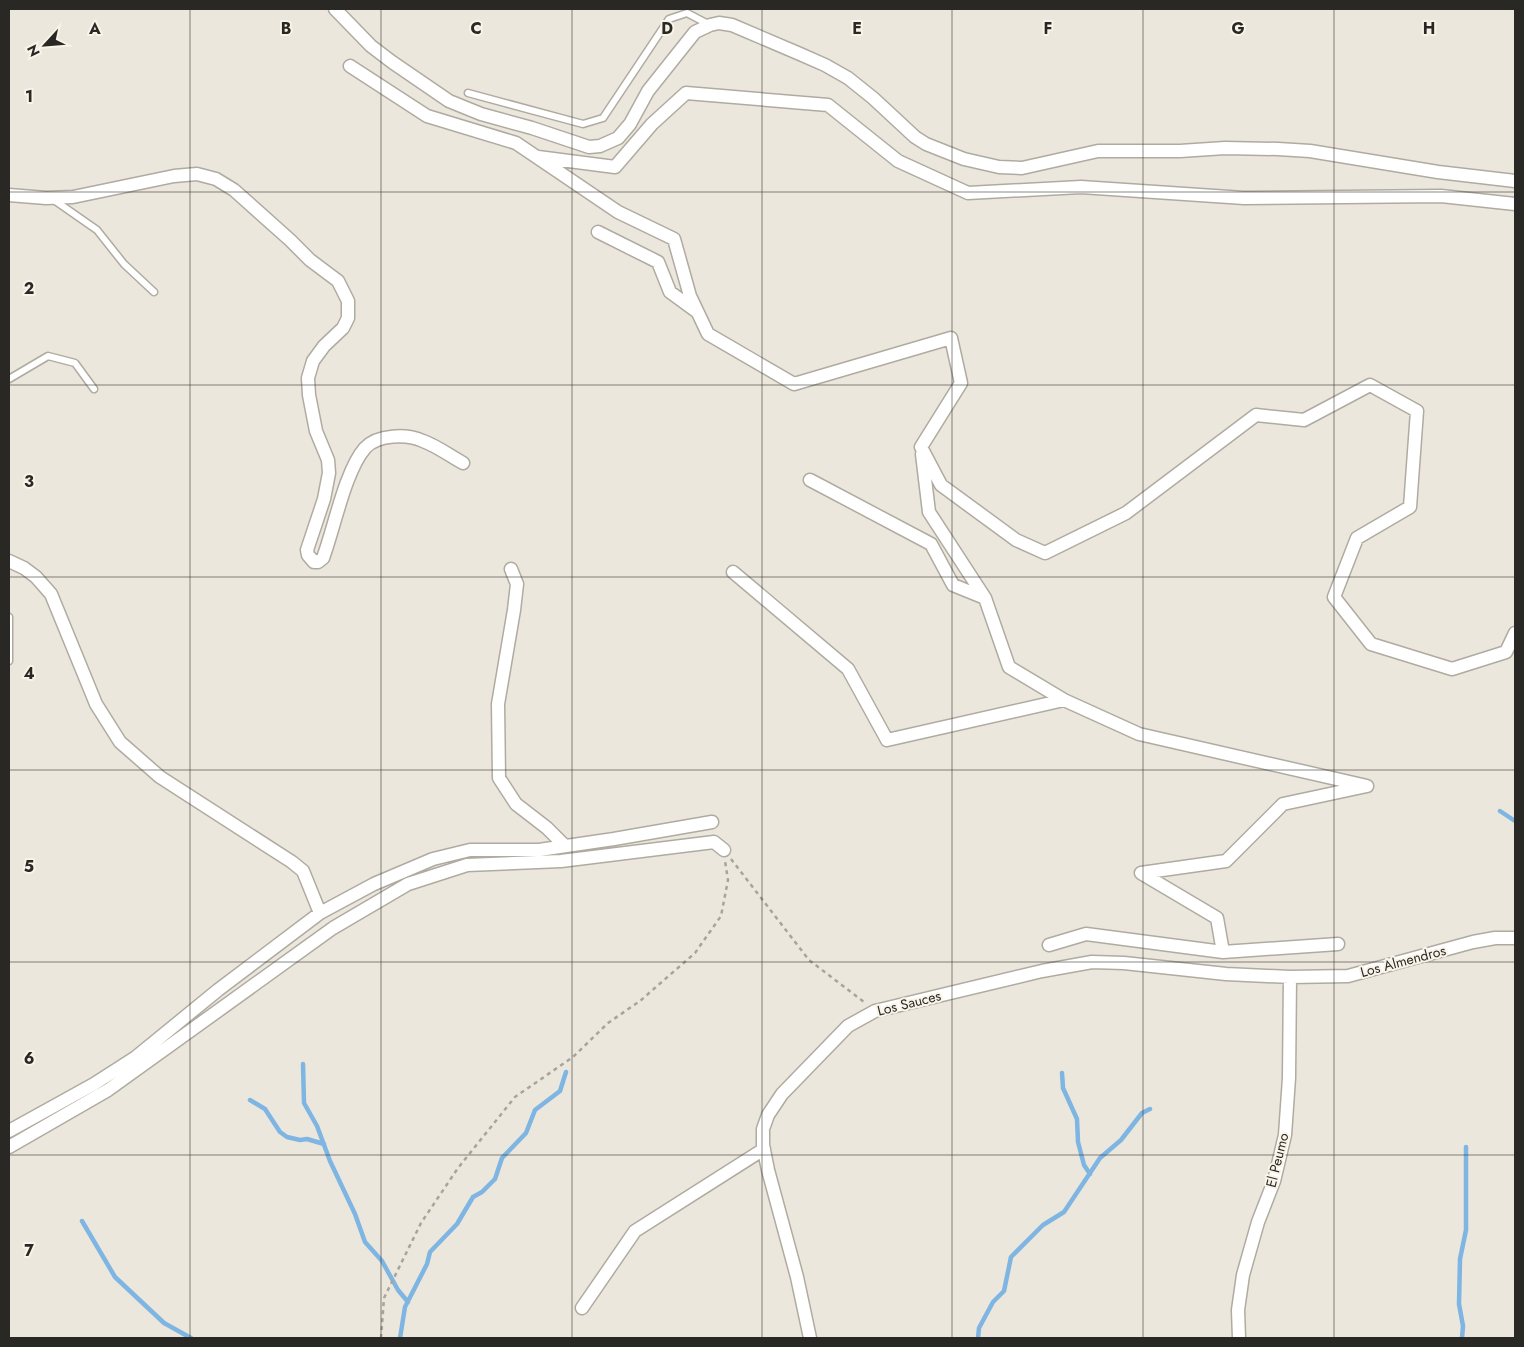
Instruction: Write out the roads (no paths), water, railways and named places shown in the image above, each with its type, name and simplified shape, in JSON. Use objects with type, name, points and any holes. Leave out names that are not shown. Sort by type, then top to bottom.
[{"type":"street","points":[[335,9],[378,51],[449,101],[481,114],[532,128],[589,147],[600,146],[618,138],[630,124],[648,91],[695,32],[719,23],[732,25],[825,65],[854,83],[915,137],[926,144],[964,158],[1000,167],[1028,167],[1098,152],[1180,151],[1225,148],[1310,151],[1438,172],[1515,181]]},
{"type":"street","points":[[350,66],[427,116],[516,143],[618,212],[674,239],[690,296],[708,334],[794,384],[951,338],[962,383],[921,447],[929,512],[985,598],[1009,667],[1064,700],[1138,734],[1366,786],[1283,804],[1226,861],[1141,873],[1217,918],[1223,952]]},
{"type":"street","points":[[535,156],[615,167],[652,124],[686,93],[828,105],[898,161],[968,193],[1081,187],[1244,198],[1441,196],[1515,204]]},
{"type":"street","points":[[9,195],[51,198],[73,197],[174,176],[197,174],[207,176],[234,190],[310,260],[338,281],[348,301],[348,318],[343,328],[324,346],[314,360],[308,378],[309,395],[316,431],[328,460],[329,473],[324,499],[307,550],[308,556],[314,562],[318,562],[323,558],[352,469],[365,447],[382,438],[407,437],[423,441],[463,463]]},
{"type":"street","points":[[598,232],[658,262],[670,292],[698,312]]},
{"type":"street","points":[[921,447],[941,485],[1016,540],[1045,553],[1126,514],[1256,416],[1304,420],[1370,385],[1417,411],[1410,507],[1358,538],[1334,597],[1371,644],[1452,669],[1506,652],[1515,633]]},
{"type":"street","points":[[810,480],[931,544],[953,585],[985,598]]},
{"type":"street","points":[[9,561],[24,568],[36,577],[51,594],[96,704],[120,742],[160,777],[303,871],[320,914]]},
{"type":"street","points":[[512,568],[516,584],[514,610],[498,704],[499,778],[516,804],[565,846]]},
{"type":"street","points":[[733,572],[848,669],[887,740],[1064,700]]},
{"type":"street","points":[[9,1131],[94,1084],[136,1057],[218,990],[320,914],[374,884],[433,859],[470,850],[539,850],[712,822]]},
{"type":"street","points":[[9,1147],[108,1090],[333,928],[408,884],[467,865],[561,861],[714,842],[724,850]]},
{"type":"street","points":[[1049,945],[1086,934],[1223,952],[1338,944]]},
{"type":"street","name":"Los Almendros","points":[[1290,977],[1348,976],[1473,942],[1495,938],[1515,938]]},
{"type":"street","name":"Los Sauces","points":[[810,1338],[803,1300],[764,1149],[763,1129],[768,1115],[782,1094],[848,1026],[876,1011],[1042,971],[1092,962],[1124,963],[1226,974],[1290,977]]},
{"type":"street","name":"El Peumo","points":[[1239,1338],[1238,1310],[1243,1275],[1258,1222],[1274,1182],[1285,1135],[1289,1078],[1290,977]]},
{"type":"street","points":[[582,1308],[635,1231],[764,1149]]},
{"type":"lane","points":[[468,92],[583,124],[603,118],[669,19],[687,13],[710,25]]},
{"type":"lane","points":[[51,198],[97,230],[124,264],[154,292]]},
{"type":"lane","points":[[9,379],[48,356],[75,363],[94,389]]},
{"type":"lane","points":[[9,617],[9,661]]},
{"type":"waterway","points":[[1500,811],[1515,821]]},
{"type":"waterway","points":[[303,1064],[304,1103],[317,1126],[365,1242],[382,1261],[398,1290],[408,1302]]},
{"type":"waterway","points":[[400,1338],[405,1307],[427,1264],[430,1252],[457,1224],[473,1197],[482,1192],[495,1179],[502,1158],[526,1133],[535,1110],[560,1091],[566,1072]]},
{"type":"waterway","points":[[1062,1073],[1063,1088],[1077,1119],[1078,1142],[1084,1165],[1090,1174]]},
{"type":"waterway","points":[[250,1100],[265,1109],[280,1132],[287,1137],[300,1140],[307,1139],[324,1144]]},
{"type":"waterway","points":[[978,1338],[979,1328],[993,1302],[1004,1291],[1011,1257],[1043,1225],[1064,1212],[1100,1158],[1121,1140],[1142,1113],[1150,1109]]},
{"type":"waterway","points":[[1462,1338],[1463,1326],[1459,1304],[1460,1259],[1466,1230],[1466,1147]]},
{"type":"waterway","points":[[82,1221],[115,1277],[164,1323],[191,1338]]}]
